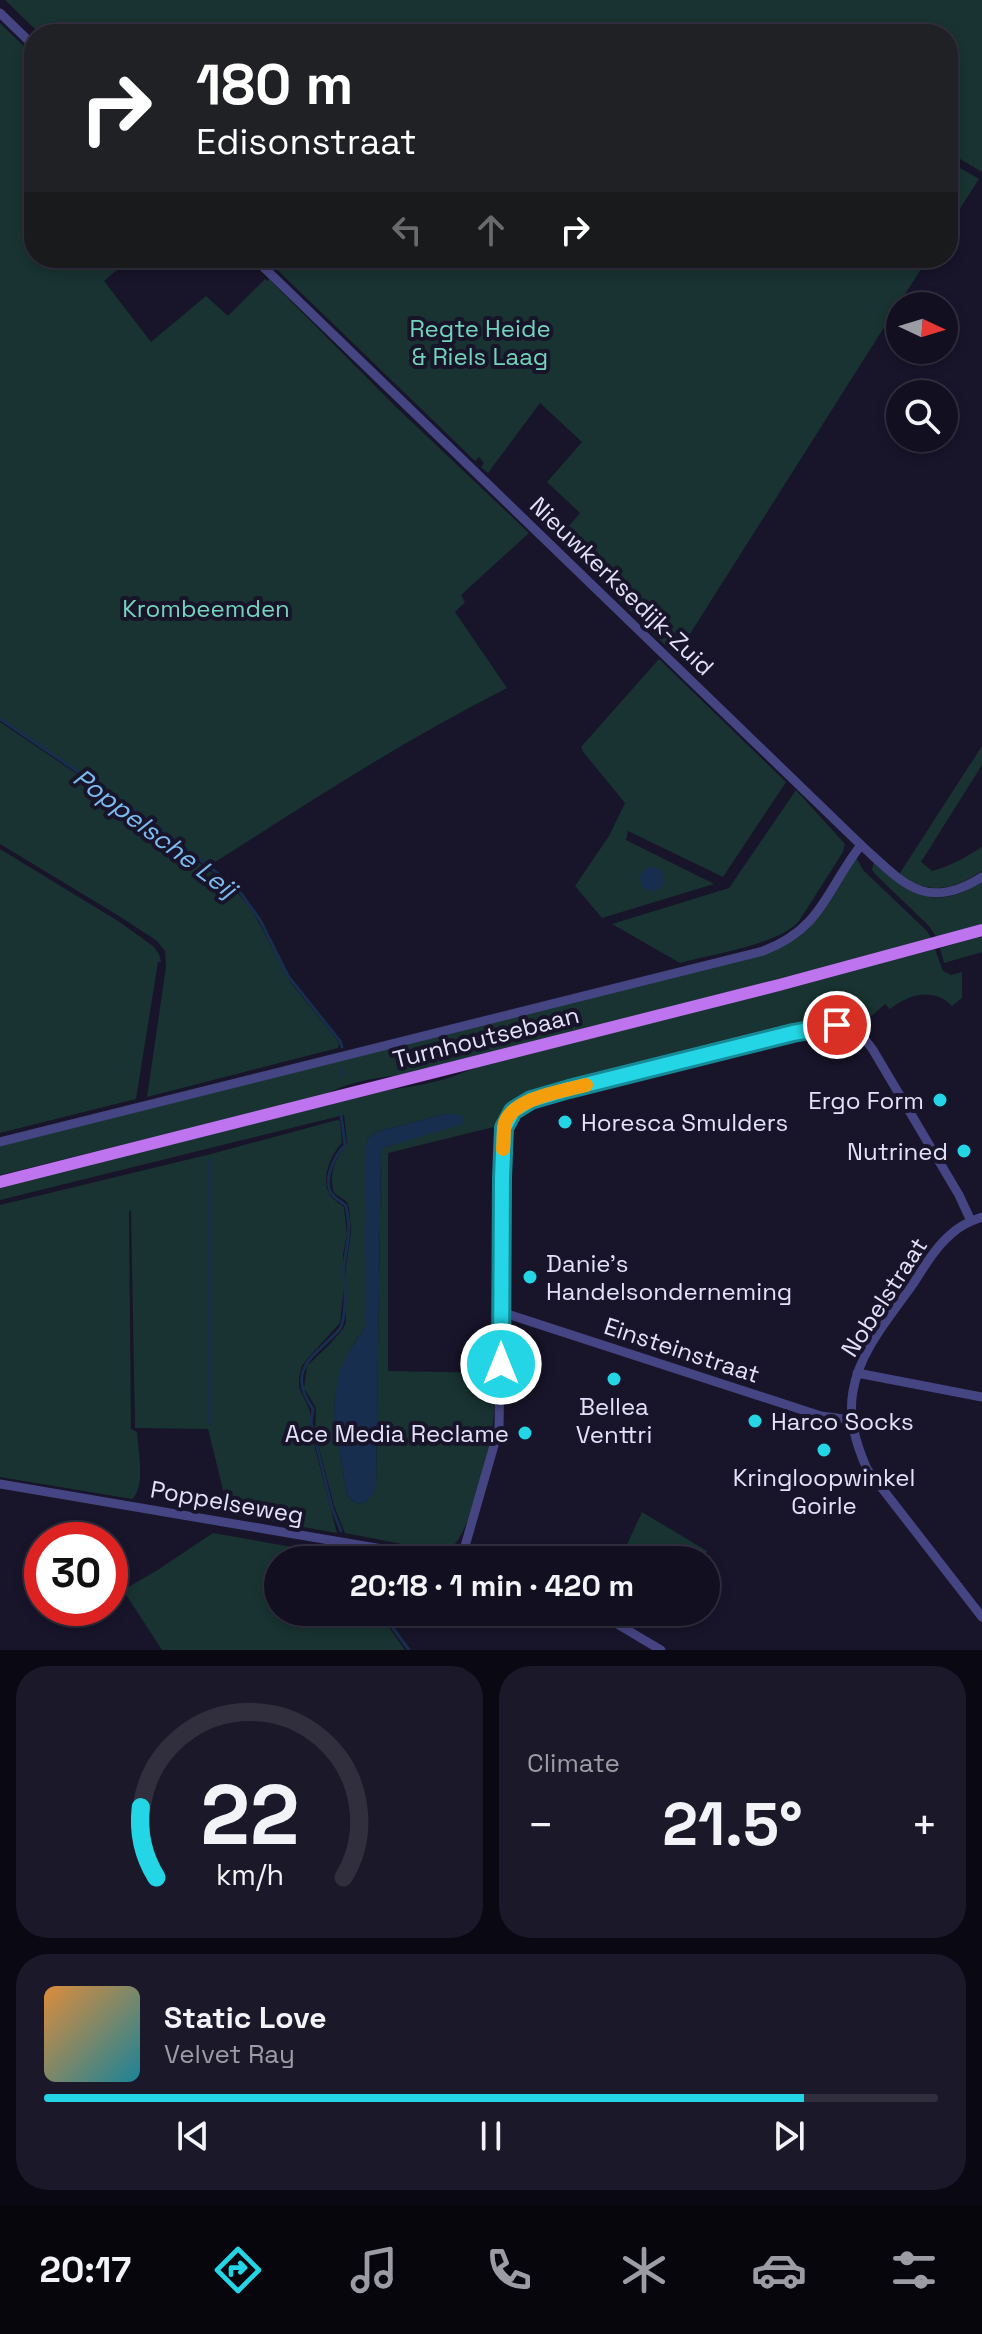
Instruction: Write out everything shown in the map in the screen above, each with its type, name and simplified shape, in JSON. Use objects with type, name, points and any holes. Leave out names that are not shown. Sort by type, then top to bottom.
[{"type":"main road","name":"Turnhoutsebaan","points":[[0,1182],[779,985],[982,930]]},
{"type":"street","points":[[0,13],[24,36]]},
{"type":"street","name":"Nieuwkerksedijk-Zuid","points":[[264,268],[861,845],[904,883],[921,891],[949,893],[982,877]]},
{"type":"street","points":[[0,1142],[763,951],[790,939],[808,922],[861,845]]},
{"type":"street","points":[[465,1546],[499,1428],[504,1128],[513,1111],[531,1100],[569,1089],[830,1025],[853,1028],[865,1039],[977,1219]]},
{"type":"street","name":"Nobelstraat","points":[[977,1219],[958,1228],[942,1242],[869,1347],[857,1373],[851,1420],[867,1469],[982,1617]]},
{"type":"street","name":"Einsteinstraat","points":[[501,1312],[821,1416],[851,1420]]},
{"type":"street","points":[[857,1373],[982,1397]]},
{"type":"street","name":"Poppelseweg","points":[[0,1484],[367,1546]]},
{"type":"street","points":[[621,1626],[661,1650]]},
{"type":"green space","points":[[5,0],[982,0],[982,172],[958,158],[958,24],[30,24]]},
{"type":"green space","name":"Krombeemden","points":[[0,23],[24,46],[24,268],[119,268],[104,281],[151,342],[206,296],[228,316],[265,279],[269,279],[395,406],[529,533],[461,595],[465,602],[455,612],[507,688],[393,751],[209,866],[178,841],[0,718]]},
{"type":"green space","points":[[958,167],[979,179],[958,212]]},
{"type":"green space","name":"Regte Heide & Riels Laag","points":[[275,268],[922,268],[906,292],[886,292],[886,324],[676,656],[558,539],[580,513],[547,482],[582,442],[540,403],[488,473],[481,467],[484,463],[479,457],[475,461]]},
{"type":"green space","points":[[659,659],[786,782],[723,877],[628,831],[626,840],[714,884],[602,918],[575,886],[609,836],[625,803],[581,747]]},
{"type":"green space","points":[[0,722],[126,807],[236,891],[252,910],[291,983],[335,1037],[338,1048],[147,1097],[166,967],[165,951],[157,941],[119,916],[0,844]]},
{"type":"green space","points":[[982,746],[982,765],[921,862],[932,871],[982,847],[982,871],[960,883],[941,888],[921,886],[898,876]]},
{"type":"green space","points":[[796,790],[845,844],[799,921],[789,929],[761,942],[680,963],[612,924],[729,888]]},
{"type":"green space","points":[[0,849],[118,921],[153,946],[159,954],[161,962],[158,962],[136,1099],[0,1133]]},
{"type":"green space","points":[[856,857],[863,870],[932,939],[412,1074],[356,1083],[324,1095],[0,1175],[0,1145],[775,950],[790,942],[813,922],[832,898]]},
{"type":"green space","points":[[874,861],[900,883],[924,896],[950,896],[982,882],[982,924],[937,938],[929,926],[875,874],[872,870]]},
{"type":"green space","points":[[982,936],[982,952],[944,963],[940,948]]},
{"type":"green space","points":[[935,949],[943,971],[951,975],[962,972],[962,998],[952,1006],[937,996],[913,996],[890,1009],[885,1004],[867,1020],[871,1026],[866,1030],[848,1019],[831,1019],[527,1096],[508,1107],[498,1126],[388,1153],[388,1371],[497,1373],[491,1436],[479,1487],[461,1535],[452,1546],[412,1546],[345,1533],[334,1506],[315,1432],[316,1408],[304,1388],[307,1366],[329,1345],[346,1322],[346,1267],[351,1231],[349,1208],[347,1202],[334,1193],[332,1179],[336,1161],[347,1144],[344,1115],[0,1200],[0,1186],[454,1076],[476,1067]],"holes":[[[445,1114],[381,1150],[376,1485],[368,1500],[360,1503],[347,1494],[334,1421],[335,1395],[349,1352],[366,1325],[366,1147],[368,1139],[376,1132]]]},
{"type":"green space","points":[[340,1121],[342,1143],[334,1153],[326,1180],[330,1195],[344,1207],[347,1234],[340,1323],[302,1366],[299,1387],[310,1411],[311,1432],[337,1533],[229,1514],[208,1429],[135,1428],[131,1210],[131,1429],[137,1432],[140,1468],[136,1493],[132,1499],[0,1477],[0,1205]]},
{"type":"green space","points":[[642,1512],[699,1546],[626,1546]]},
{"type":"green space","points":[[213,1533],[286,1546],[264,1546],[264,1626],[388,1626],[405,1650],[162,1650],[128,1598],[128,1587]]},
{"type":"water","points":[[652,867],[663,874],[664,879],[657,890],[652,891],[641,884],[640,879],[647,868]]},
{"type":"water","points":[[445,1114],[462,1115],[463,1124],[381,1150],[376,1486],[368,1500],[355,1502],[347,1494],[334,1421],[340,1370],[366,1325],[366,1147],[368,1139],[376,1132]]},
{"type":"waterway","name":"Poppelsche Leij","points":[[0,719],[140,814],[237,888],[260,920],[288,976],[342,1047]]},
{"type":"waterway","name":"Poppelsche Leij","points":[[341,1070],[341,1077]]},
{"type":"waterway","name":"Poppelsche Leij","points":[[341,1115],[345,1145],[334,1161],[328,1181],[331,1193],[346,1206],[348,1218],[344,1316],[340,1329],[306,1364],[302,1384],[313,1409],[311,1422],[332,1508],[341,1531]]},
{"type":"waterway","points":[[210,1160],[210,1424]]},
{"type":"waterway","name":"Poppelsche Leij","points":[[391,1626],[409,1650]]},
{"type":"slow traffic","points":[[503,1149],[505,1123],[518,1106],[586,1085]]},
{"type":"place","name":"Ergo Form","points":[[940,1100]]},
{"type":"place","name":"Horesca Smulders","points":[[565,1122]]},
{"type":"place","name":"Nutrined","points":[[964,1151]]},
{"type":"place","name":"Danie's Handelsonderneming","points":[[530,1277]]},
{"type":"place","name":"Bellea Venttri","points":[[614,1379]]},
{"type":"place","name":"Harco Socks","points":[[755,1421]]},
{"type":"place","name":"Ace Media Reclame","points":[[525,1433]]},
{"type":"place","name":"Kringloopwinkel Goirle","points":[[824,1450]]},
{"type":"route","points":[[501,1364],[504,1128],[513,1111],[531,1100],[569,1089],[793,1033],[837,1025]]}]
